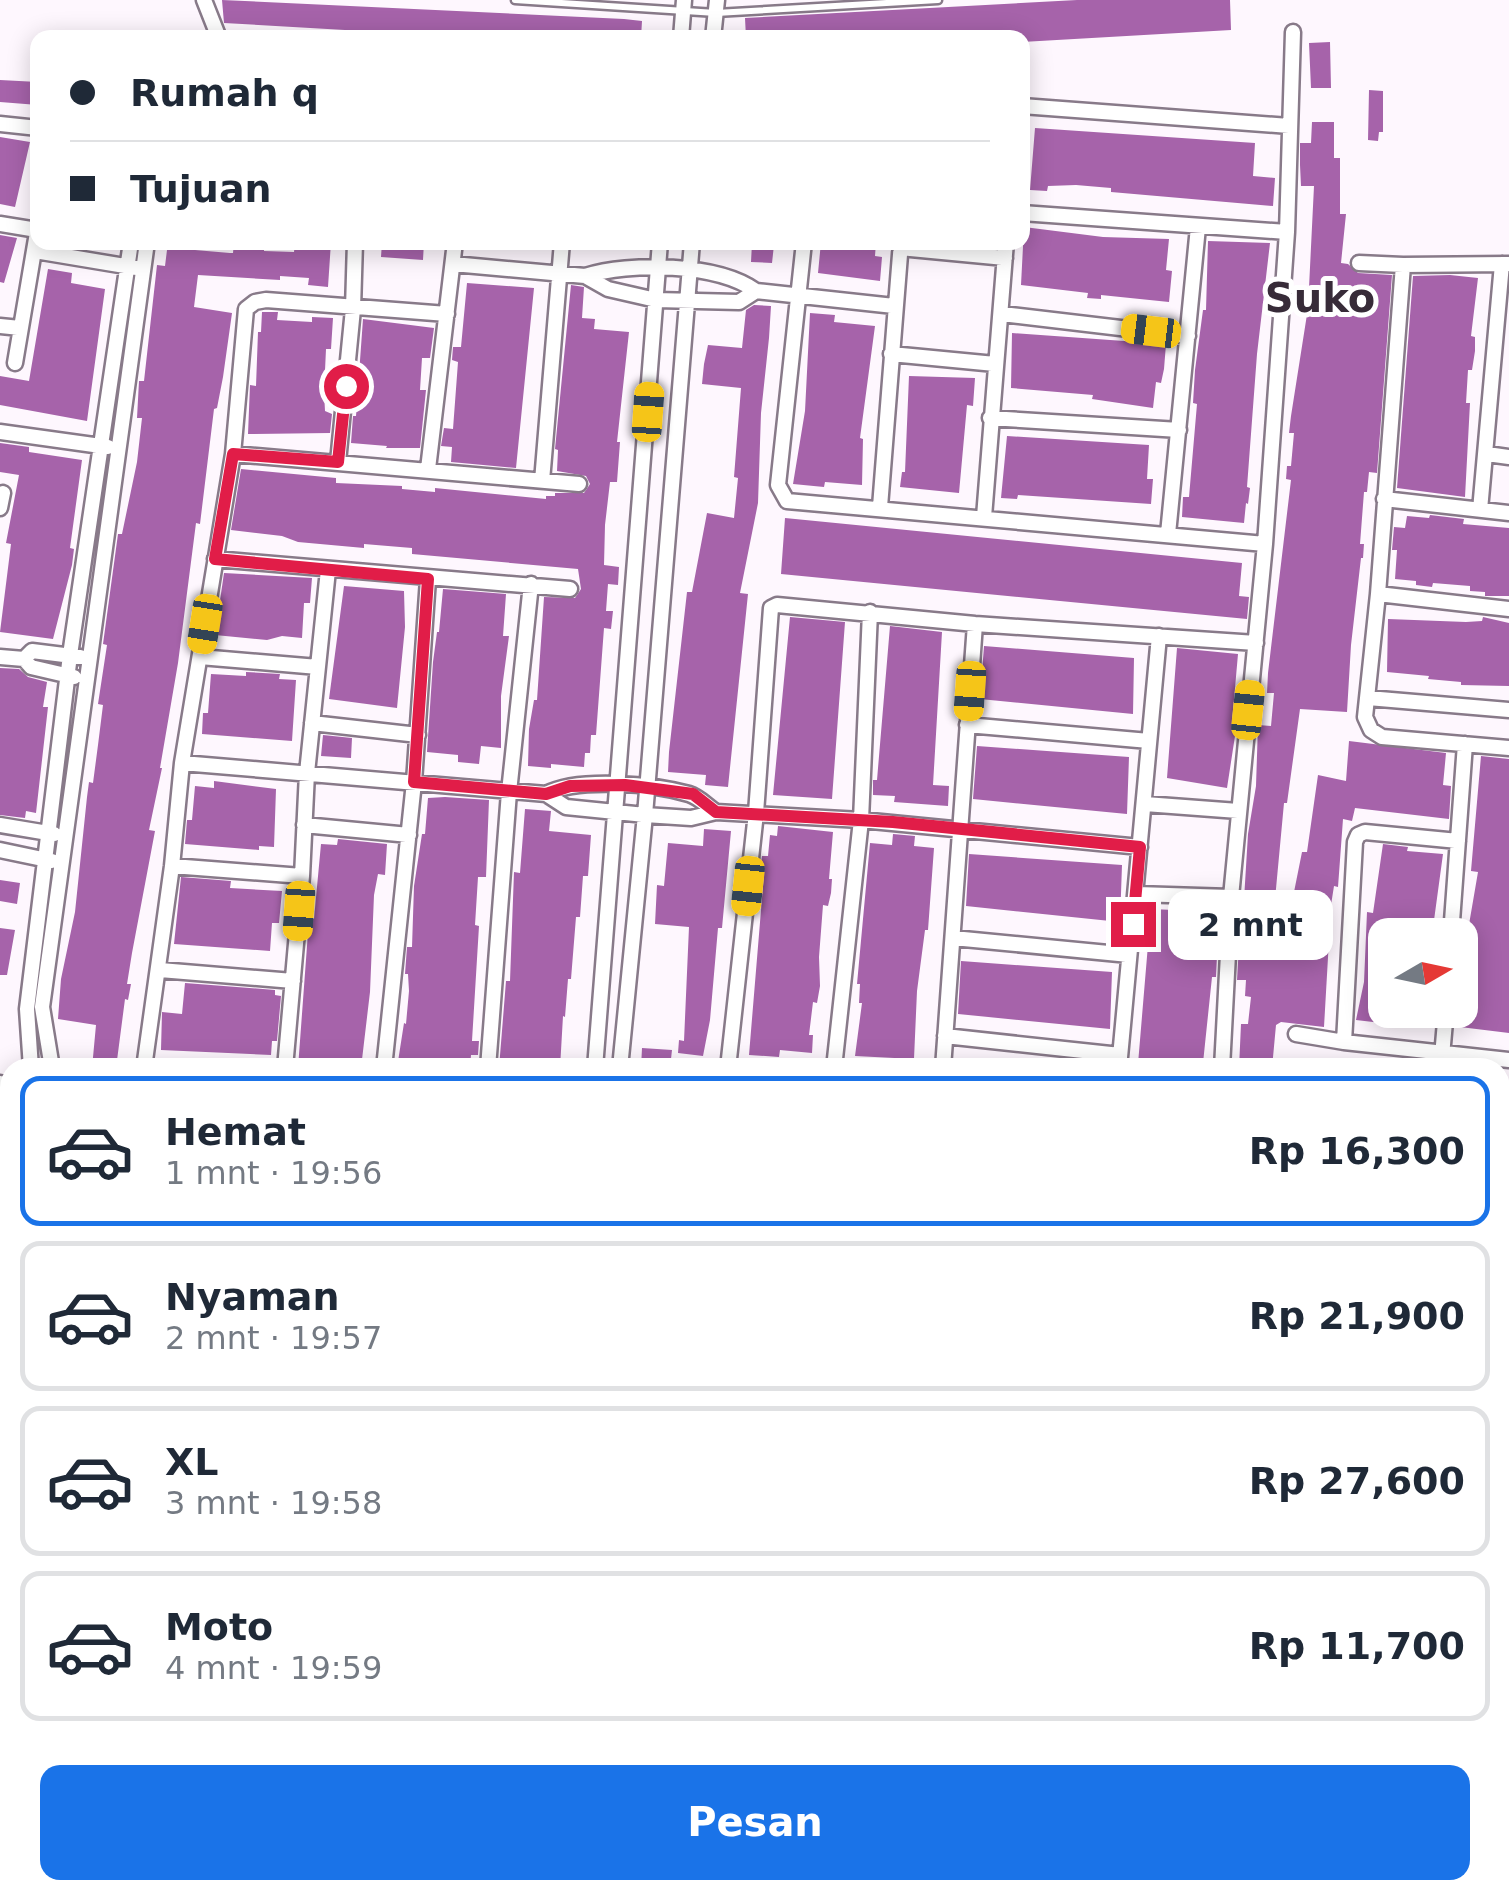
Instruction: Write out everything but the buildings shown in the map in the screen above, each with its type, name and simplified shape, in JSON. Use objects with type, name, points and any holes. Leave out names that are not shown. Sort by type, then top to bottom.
[{"type":"street","points":[[204,0],[216,30]]},
{"type":"street","points":[[682,30],[684,5]]},
{"type":"street","points":[[1222,1058],[1230,897],[1265,544],[1287,232],[1293,32]]},
{"type":"street","points":[[1030,108],[1289,126]]},
{"type":"street","points":[[0,124],[30,127]]},
{"type":"street","points":[[1030,214],[1287,232]]},
{"type":"street","points":[[0,224],[30,227]]},
{"type":"street","points":[[1168,534],[1198,227]]},
{"type":"street","points":[[50,1058],[42,1007],[120,448],[136,268],[133,250]]},
{"type":"street","points":[[30,1058],[27,1009],[70,656],[103,446],[136,268],[144,250]]},
{"type":"street","points":[[338,462],[355,250]]},
{"type":"street","points":[[428,469],[454,250]]},
{"type":"street","points":[[542,480],[561,250]]},
{"type":"street","points":[[620,1058],[628,813],[659,250]]},
{"type":"street","points":[[596,1058],[691,250]]},
{"type":"street","points":[[803,250],[778,486],[787,500],[1265,544]]},
{"type":"street","points":[[880,507],[900,250]]},
{"type":"street","points":[[984,517],[1005,250]]},
{"type":"street","points":[[15,364],[34,251],[136,268]]},
{"type":"street","points":[[1359,262],[1403,266],[1506,264],[1492,355],[1480,510]]},
{"type":"street","points":[[453,264],[585,276],[608,289],[656,300],[739,302],[756,291]]},
{"type":"street","points":[[1403,266],[1365,717],[1371,730],[1382,736],[1509,748]]},
{"type":"street","points":[[585,276],[610,268],[690,271],[741,280],[756,291],[894,306]]},
{"type":"street","points":[[146,1058],[160,970],[182,762],[233,454],[246,310],[255,302],[266,300],[446,314]]},
{"type":"street","points":[[1002,314],[1188,336]]},
{"type":"street","points":[[0,326],[20,328]]},
{"type":"street","points":[[891,354],[995,364]]},
{"type":"street","points":[[1492,355],[1509,356]]},
{"type":"street","points":[[990,418],[1179,430]]},
{"type":"street","points":[[0,432],[120,448]]},
{"type":"street","points":[[233,454],[579,484]]},
{"type":"street","points":[[1487,454],[1509,456]]},
{"type":"street","points":[[1384,499],[1509,513]]},
{"type":"street","points":[[215,559],[570,589]]},
{"type":"street","points":[[286,1058],[302,876],[306,773],[328,570]]},
{"type":"street","points":[[385,1058],[414,782],[428,579]]},
{"type":"street","points":[[489,1058],[531,584]]},
{"type":"street","points":[[1378,594],[1509,608]]},
{"type":"street","points":[[729,1058],[756,813],[772,608],[778,605],[975,624],[1256,643]]},
{"type":"street","points":[[835,1058],[861,820],[870,612]]},
{"type":"street","points":[[944,1058],[975,624]]},
{"type":"street","points":[[1120,1058],[1159,636]]},
{"type":"street","points":[[24,659],[32,651],[90,659]]},
{"type":"street","points":[[0,656],[24,659],[31,667],[87,680]]},
{"type":"street","points":[[200,657],[318,667]]},
{"type":"street","points":[[1368,698],[1509,710]]},
{"type":"street","points":[[312,723],[418,735]]},
{"type":"street","points":[[967,725],[1149,742]]},
{"type":"street","points":[[1452,918],[1465,744]]},
{"type":"street","points":[[182,762],[546,794],[570,786],[631,786],[693,794],[716,812]]},
{"type":"street","points":[[546,794],[566,806],[628,813],[691,818],[716,812],[756,813],[1140,847]]},
{"type":"street","points":[[1145,804],[1238,811]]},
{"type":"street","points":[[0,825],[66,836]]},
{"type":"street","points":[[304,826],[409,835]]},
{"type":"street","points":[[1344,1042],[1358,835],[1365,832],[1458,841]]},
{"type":"street","points":[[0,850],[62,863]]},
{"type":"street","points":[[172,866],[302,876]]},
{"type":"street","points":[[1137,894],[1230,897]]},
{"type":"street","points":[[953,938],[1129,955]]},
{"type":"street","points":[[160,970],[293,981]]},
{"type":"street","points":[[1442,1058],[1445,1028]]},
{"type":"street","points":[[1296,1034],[1427,1058]]},
{"type":"street","points":[[946,1036],[1099,1058]]},
{"type":"street","points":[[0,1556],[0,1564]]},
{"type":"lane","points":[[515,0],[716,6],[938,0]]},
{"type":"district","name":"Suko","points":[[1320,298]]},
{"type":"route","points":[[346,386],[338,462],[233,454],[215,559],[428,579],[414,782],[546,794],[570,786],[625,785],[693,794],[716,812],[893,822],[1140,847],[1133,924]]}]
